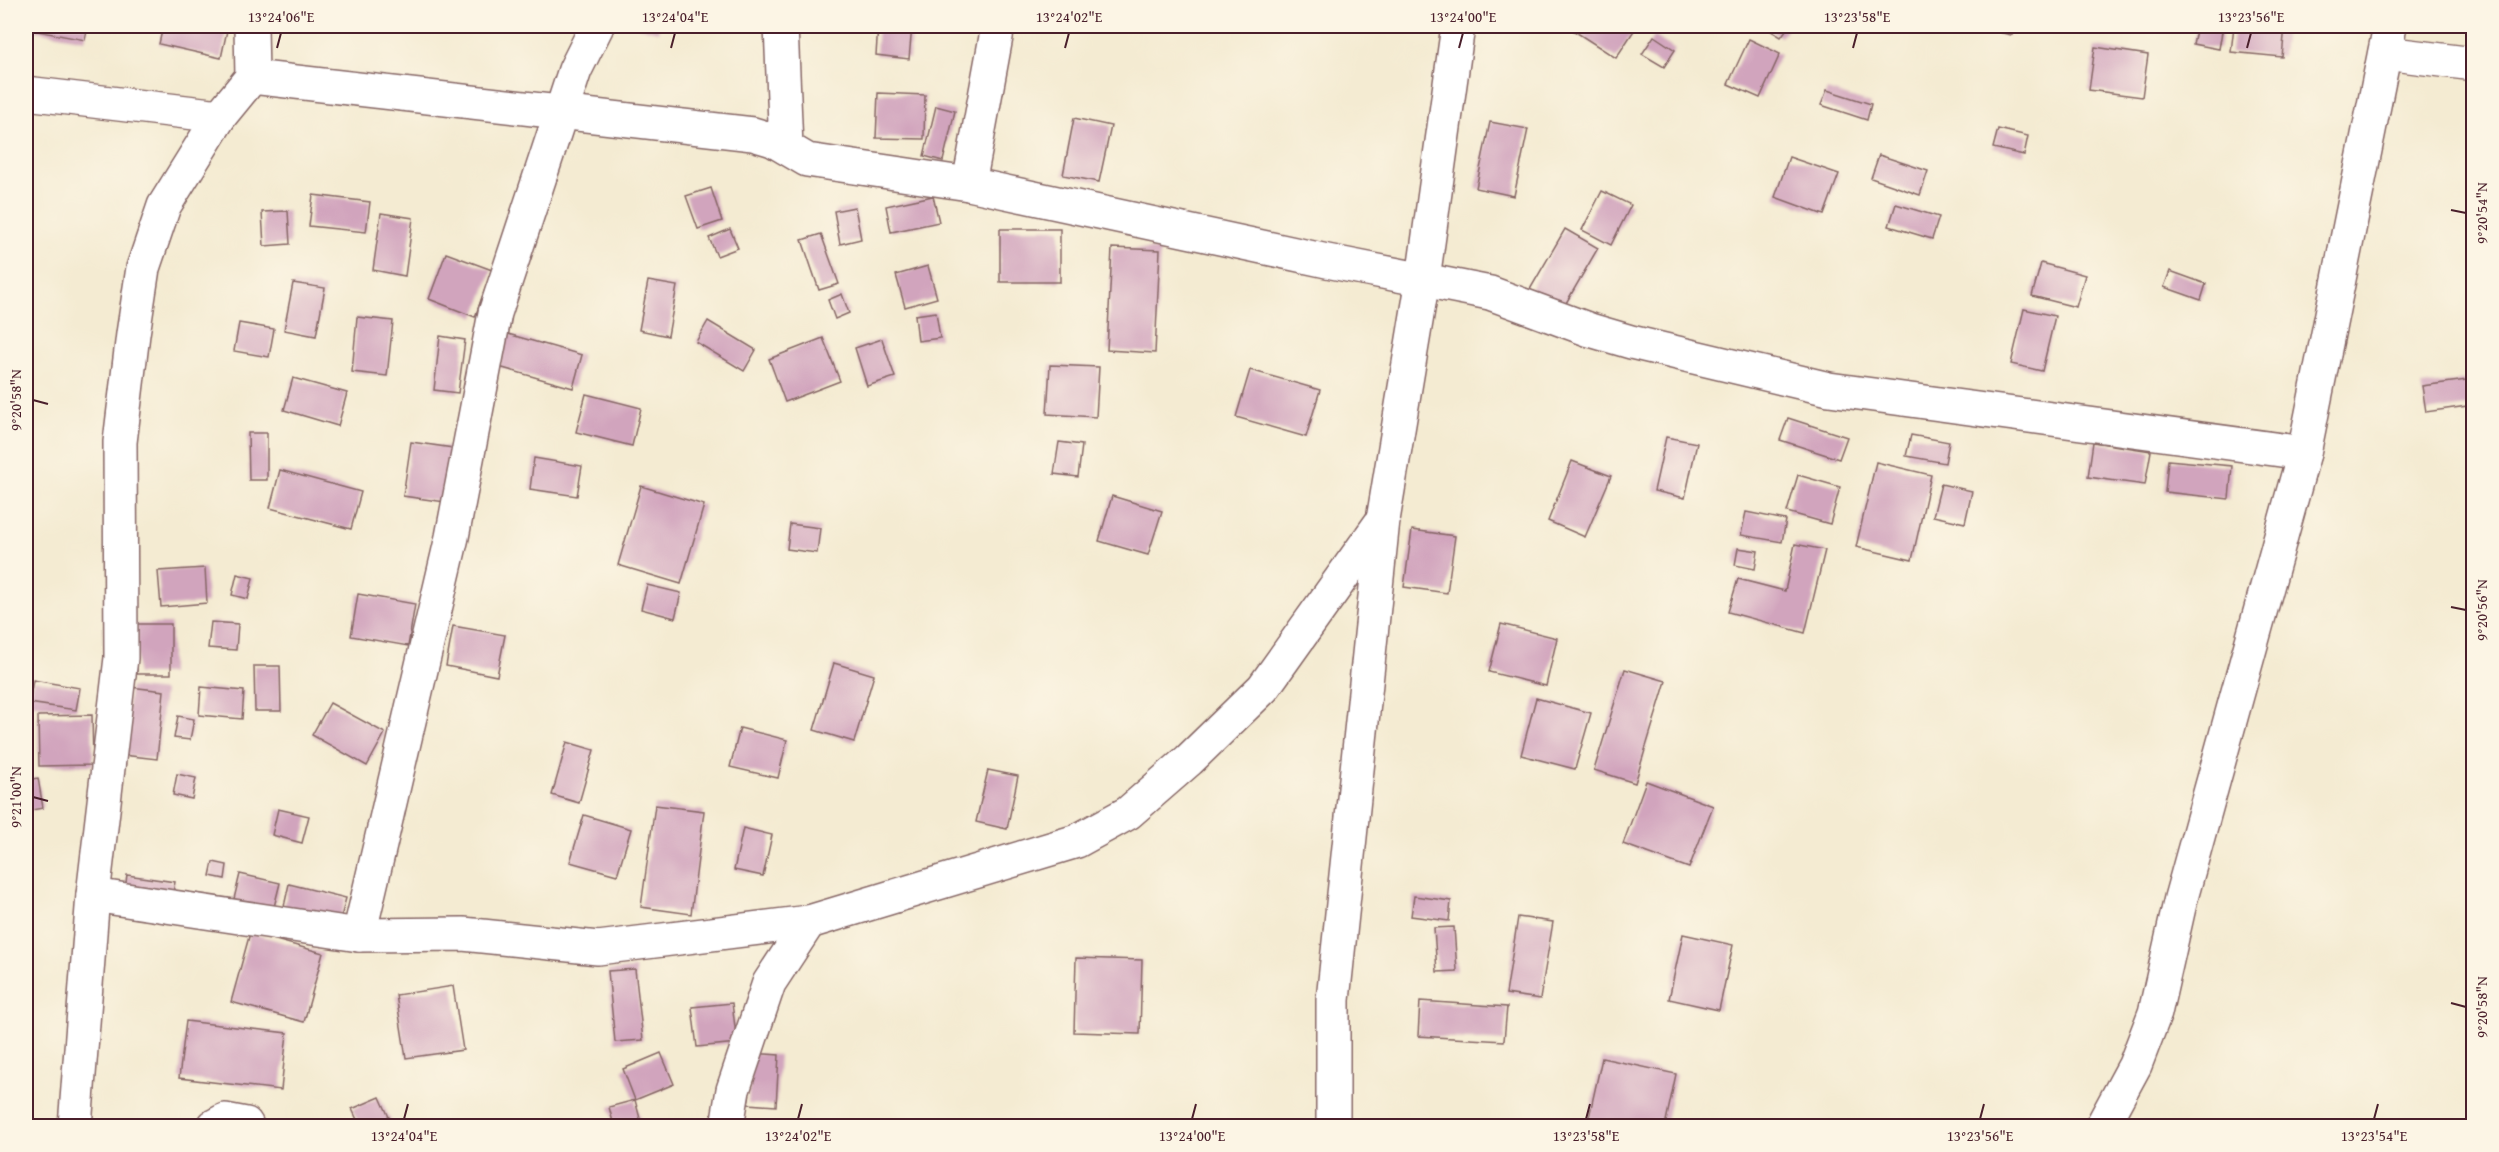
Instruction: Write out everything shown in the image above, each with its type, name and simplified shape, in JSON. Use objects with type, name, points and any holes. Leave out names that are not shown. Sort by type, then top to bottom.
[{"type":"street","points":[[75,1126],[93,895],[122,658],[120,442],[143,268],[164,206],[220,116],[252,78],[251,26]]},
{"type":"street","points":[[359,935],[452,537],[495,313],[575,70],[597,26]]},
{"type":"street","points":[[781,26],[786,147]]},
{"type":"street","points":[[969,184],[998,26]]},
{"type":"street","points":[[1333,1126],[1333,1000],[1383,520],[1423,279],[1458,26]]},
{"type":"street","points":[[2102,1126],[2134,1065],[2155,1013],[2181,898],[2304,453],[2387,39],[2474,64]]},
{"type":"street","points":[[252,78],[753,135],[773,140],[807,160],[969,184],[1490,293],[1590,330],[1631,342],[1829,388],[2304,453]]},
{"type":"street","points":[[26,93],[220,116]]},
{"type":"street","points":[[93,895],[359,935],[463,934],[598,948],[809,922],[1077,841],[1128,813],[1189,760],[1263,688],[1383,520]]},
{"type":"street","points":[[727,1126],[733,1090],[770,983],[809,922]]},
{"type":"street","points":[[214,1126],[225,1120],[247,1126]]},
{"type":"building","points":[[26,26],[88,26],[85,40],[26,29]]},
{"type":"building","points":[[163,26],[228,26],[221,58],[159,44]]},
{"type":"building","points":[[634,26],[659,26],[658,32]]},
{"type":"building","points":[[878,26],[912,26],[909,59],[876,55]]},
{"type":"building","points":[[1569,26],[1637,26],[1616,58]]},
{"type":"building","points":[[1763,26],[1789,26],[1781,37]]},
{"type":"building","points":[[1970,26],[2014,26],[2012,35]]},
{"type":"building","points":[[2197,26],[2223,26],[2219,49],[2193,44]]},
{"type":"building","points":[[2234,26],[2285,26],[2282,57],[2231,52]]},
{"type":"building","points":[[1654,36],[1675,50],[1664,67],[1642,54]]},
{"type":"building","points":[[1749,39],[1780,54],[1760,98],[1728,84]]},
{"type":"building","points":[[2095,47],[2148,55],[2142,97],[2089,90]]},
{"type":"building","points":[[1827,90],[1871,104],[1867,120],[1821,105]]},
{"type":"building","points":[[878,93],[925,95],[924,139],[876,138]]},
{"type":"building","points":[[936,106],[955,111],[943,161],[924,156]]},
{"type":"building","points":[[1074,118],[1111,126],[1099,182],[1063,175]]},
{"type":"building","points":[[1490,122],[1528,129],[1514,196],[1476,188]]},
{"type":"building","points":[[1998,129],[2028,136],[2024,155],[1993,148]]},
{"type":"building","points":[[1879,155],[1928,171],[1920,195],[1871,178]]},
{"type":"building","points":[[1789,157],[1839,174],[1824,215],[1775,197]]},
{"type":"building","points":[[711,188],[722,221],[698,229],[686,196]]},
{"type":"building","points":[[1602,191],[1631,205],[1611,245],[1582,230]]},
{"type":"building","points":[[313,195],[370,202],[366,232],[309,226]]},
{"type":"building","points":[[933,196],[939,222],[891,232],[886,206]]},
{"type":"building","points":[[1896,204],[1939,217],[1932,239],[1889,226]]},
{"type":"building","points":[[855,207],[861,239],[840,244],[834,211]]},
{"type":"building","points":[[288,211],[290,244],[264,246],[262,212]]},
{"type":"building","points":[[381,213],[413,218],[405,276],[373,270]]},
{"type":"building","points":[[730,229],[738,248],[717,256],[709,238]]},
{"type":"building","points":[[1000,229],[1060,229],[1060,282],[1000,282]]},
{"type":"building","points":[[1565,229],[1598,248],[1558,317],[1525,298]]},
{"type":"building","points":[[821,234],[839,284],[819,290],[802,240]]},
{"type":"building","points":[[1112,248],[1160,250],[1155,353],[1107,350]]},
{"type":"building","points":[[446,253],[492,270],[475,317],[429,299]]},
{"type":"building","points":[[2041,263],[2085,275],[2076,307],[2032,296]]},
{"type":"building","points":[[928,266],[937,298],[905,307],[896,275]]},
{"type":"building","points":[[2170,271],[2206,284],[2201,300],[2164,287]]},
{"type":"building","points":[[648,281],[677,286],[668,336],[639,330]]},
{"type":"building","points":[[293,283],[325,288],[316,336],[284,330]]},
{"type":"building","points":[[842,294],[849,313],[835,319],[828,300]]},
{"type":"building","points":[[2024,309],[2055,316],[2042,371],[2011,364]]},
{"type":"building","points":[[936,312],[940,338],[918,341],[915,315]]},
{"type":"building","points":[[357,317],[393,321],[387,376],[352,372]]},
{"type":"building","points":[[708,321],[756,350],[744,371],[696,342]]},
{"type":"building","points":[[239,323],[274,329],[269,357],[234,351]]},
{"type":"building","points":[[508,334],[582,355],[573,388],[499,367]]},
{"type":"building","points":[[440,336],[465,340],[458,393],[434,390]]},
{"type":"building","points":[[823,338],[840,381],[785,402],[769,359]]},
{"type":"building","points":[[882,339],[895,377],[867,386],[855,348]]},
{"type":"building","points":[[1050,365],[1099,367],[1096,417],[1047,414]]},
{"type":"building","points":[[1250,370],[1320,390],[1306,437],[1236,417]]},
{"type":"building","points":[[293,378],[347,393],[338,426],[284,410]]},
{"type":"building","points":[[2474,379],[2474,405],[2426,412],[2422,386]]},
{"type":"building","points":[[586,394],[641,408],[632,446],[576,432]]},
{"type":"building","points":[[1788,418],[1847,437],[1839,459],[1780,440]]},
{"type":"building","points":[[248,433],[267,433],[267,480],[249,480]]},
{"type":"building","points":[[1911,435],[1949,442],[1945,463],[1906,456]]},
{"type":"building","points":[[1666,437],[1697,443],[1685,498],[1654,491]]},
{"type":"building","points":[[411,442],[453,448],[445,502],[403,496]]},
{"type":"building","points":[[1059,442],[1082,445],[1078,477],[1054,474]]},
{"type":"building","points":[[2093,442],[2151,451],[2145,485],[2088,477]]},
{"type":"building","points":[[534,458],[582,466],[577,496],[530,489]]},
{"type":"building","points":[[2168,460],[2232,466],[2229,499],[2165,492]]},
{"type":"building","points":[[1572,461],[1611,476],[1585,537],[1548,521]]},
{"type":"building","points":[[1876,462],[1931,475],[1912,560],[1856,547]]},
{"type":"building","points":[[280,470],[361,492],[351,529],[270,508]]},
{"type":"building","points":[[1798,475],[1840,487],[1830,524],[1787,512]]},
{"type":"building","points":[[1941,484],[1972,491],[1965,523],[1933,516]]},
{"type":"building","points":[[641,486],[704,505],[681,584],[618,565]]},
{"type":"building","points":[[1112,496],[1162,511],[1148,555],[1099,541]]},
{"type":"building","points":[[1746,512],[1786,520],[1782,542],[1741,535]]},
{"type":"building","points":[[790,524],[820,528],[817,553],[787,549]]},
{"type":"building","points":[[1412,530],[1455,536],[1447,593],[1404,587]]},
{"type":"building","points":[[1795,544],[1825,550],[1805,633],[1728,612],[1738,579],[1785,591]]},
{"type":"building","points":[[1738,548],[1758,551],[1755,569],[1735,565]]},
{"type":"building","points":[[205,568],[207,603],[161,607],[158,571]]},
{"type":"building","points":[[237,574],[253,578],[248,599],[232,595]]},
{"type":"building","points":[[647,585],[681,593],[675,618],[641,609]]},
{"type":"building","points":[[358,594],[415,604],[408,646],[351,636]]},
{"type":"building","points":[[211,622],[238,624],[236,650],[208,648]]},
{"type":"building","points":[[137,624],[171,624],[171,674],[137,674]]},
{"type":"building","points":[[1501,624],[1557,638],[1546,686],[1489,672]]},
{"type":"building","points":[[453,626],[505,635],[497,676],[446,666]]},
{"type":"building","points":[[834,663],[874,675],[854,742],[814,730]]},
{"type":"building","points":[[254,666],[280,666],[281,711],[255,711]]},
{"type":"building","points":[[1625,669],[1666,681],[1635,783],[1594,770]]},
{"type":"building","points":[[33,680],[80,688],[76,710],[29,703]]},
{"type":"building","points":[[130,687],[164,691],[157,759],[123,755]]},
{"type":"building","points":[[201,687],[244,691],[242,719],[199,715]]},
{"type":"building","points":[[1536,698],[1591,713],[1575,769],[1521,755]]},
{"type":"building","points":[[330,703],[385,733],[367,766],[312,735]]},
{"type":"building","points":[[92,715],[93,765],[39,766],[38,716]]},
{"type":"building","points":[[178,716],[194,719],[190,740],[174,738]]},
{"type":"building","points":[[740,728],[787,740],[778,778],[730,767]]},
{"type":"building","points":[[567,742],[594,750],[579,803],[552,795]]},
{"type":"building","points":[[988,770],[1018,776],[1007,829],[976,822]]},
{"type":"building","points":[[177,774],[196,778],[192,799],[173,795]]},
{"type":"building","points":[[38,778],[43,808],[26,811],[26,780]]},
{"type":"building","points":[[1646,781],[1713,806],[1689,868],[1623,844]]},
{"type":"building","points":[[655,805],[704,811],[691,914],[641,907]]},
{"type":"building","points":[[278,809],[309,816],[302,843],[272,835]]},
{"type":"building","points":[[584,815],[631,829],[617,875],[570,862]]},
{"type":"building","points":[[743,828],[772,835],[763,876],[734,870]]},
{"type":"building","points":[[213,862],[227,865],[225,879],[210,876]]},
{"type":"building","points":[[240,874],[280,883],[273,911],[233,903]]},
{"type":"building","points":[[127,875],[175,882],[172,898],[125,890]]},
{"type":"building","points":[[289,884],[346,898],[339,925],[283,911]]},
{"type":"building","points":[[1414,896],[1451,901],[1449,921],[1411,916]]},
{"type":"building","points":[[1518,917],[1553,922],[1540,999],[1506,994]]},
{"type":"building","points":[[1454,927],[1457,971],[1437,972],[1434,928]]},
{"type":"building","points":[[250,933],[323,953],[304,1022],[231,1002]]},
{"type":"building","points":[[1683,934],[1733,945],[1719,1010],[1669,999]]},
{"type":"building","points":[[1076,958],[1142,960],[1140,1034],[1074,1032]]},
{"type":"building","points":[[635,969],[643,1040],[615,1042],[608,971]]},
{"type":"building","points":[[453,986],[463,1050],[406,1058],[396,995]]},
{"type":"building","points":[[1420,1001],[1507,1007],[1504,1041],[1418,1036]]},
{"type":"building","points":[[732,1003],[737,1043],[697,1047],[692,1007]]},
{"type":"building","points":[[186,1021],[287,1033],[281,1090],[179,1078]]},
{"type":"building","points":[[661,1053],[674,1084],[635,1100],[623,1069]]},
{"type":"building","points":[[752,1053],[779,1055],[776,1106],[748,1104]]},
{"type":"building","points":[[1602,1058],[1676,1074],[1665,1126],[1587,1126]]},
{"type":"building","points":[[380,1097],[393,1126],[360,1126],[352,1109]]},
{"type":"building","points":[[635,1100],[642,1126],[614,1126],[609,1107]]}]
